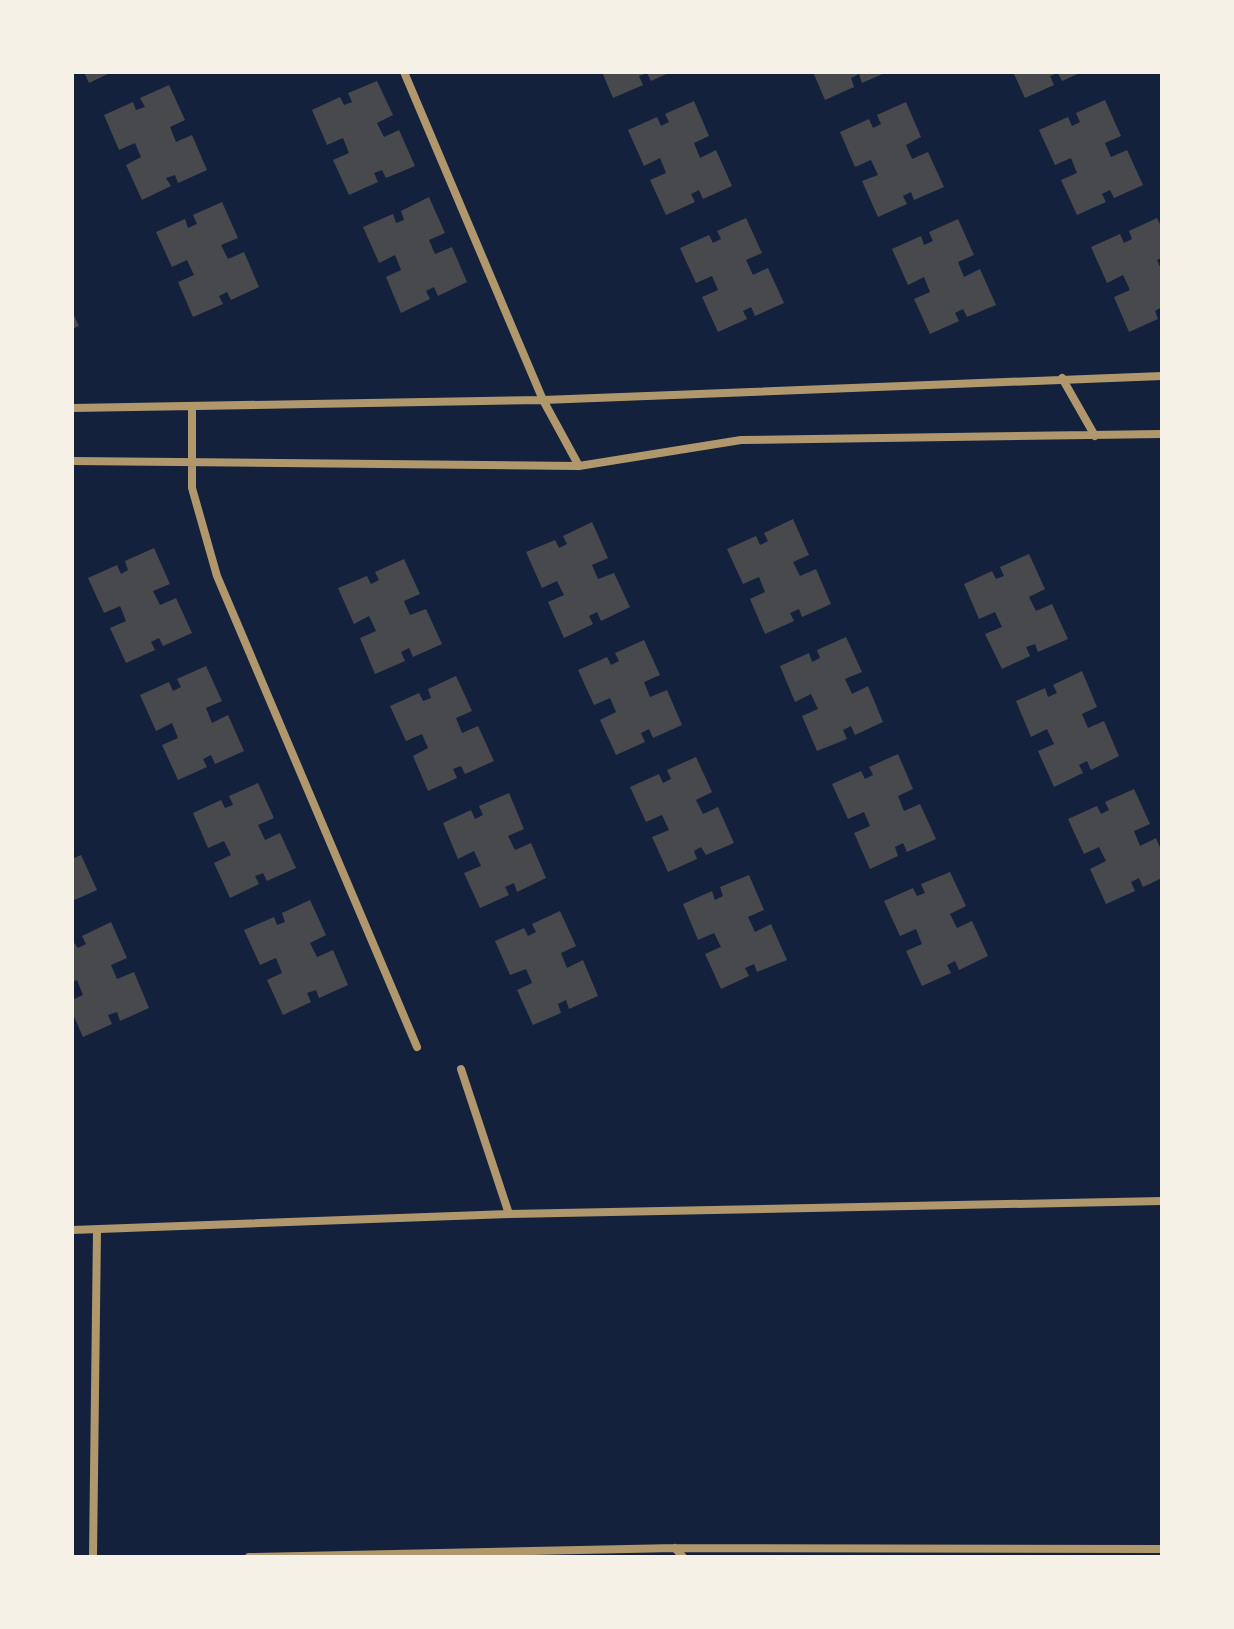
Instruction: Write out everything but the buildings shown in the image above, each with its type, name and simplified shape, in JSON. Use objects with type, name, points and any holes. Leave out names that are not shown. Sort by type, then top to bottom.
[{"type":"street","points":[[404,72],[543,400],[579,466]]},
{"type":"street","points":[[72,408],[543,400],[1162,376]]},
{"type":"street","points":[[1062,378],[1095,436]]},
{"type":"street","points":[[192,406],[192,488],[217,576],[417,1047]]},
{"type":"street","points":[[72,461],[579,466],[741,440],[1162,434]]},
{"type":"street","points":[[461,1069],[509,1214]]},
{"type":"street","points":[[72,1230],[509,1214],[1162,1201]]},
{"type":"street","points":[[93,1557],[97,1230]]},
{"type":"street","points":[[675,1548],[683,1557]]},
{"type":"street","points":[[249,1557],[675,1548],[1162,1549]]}]
